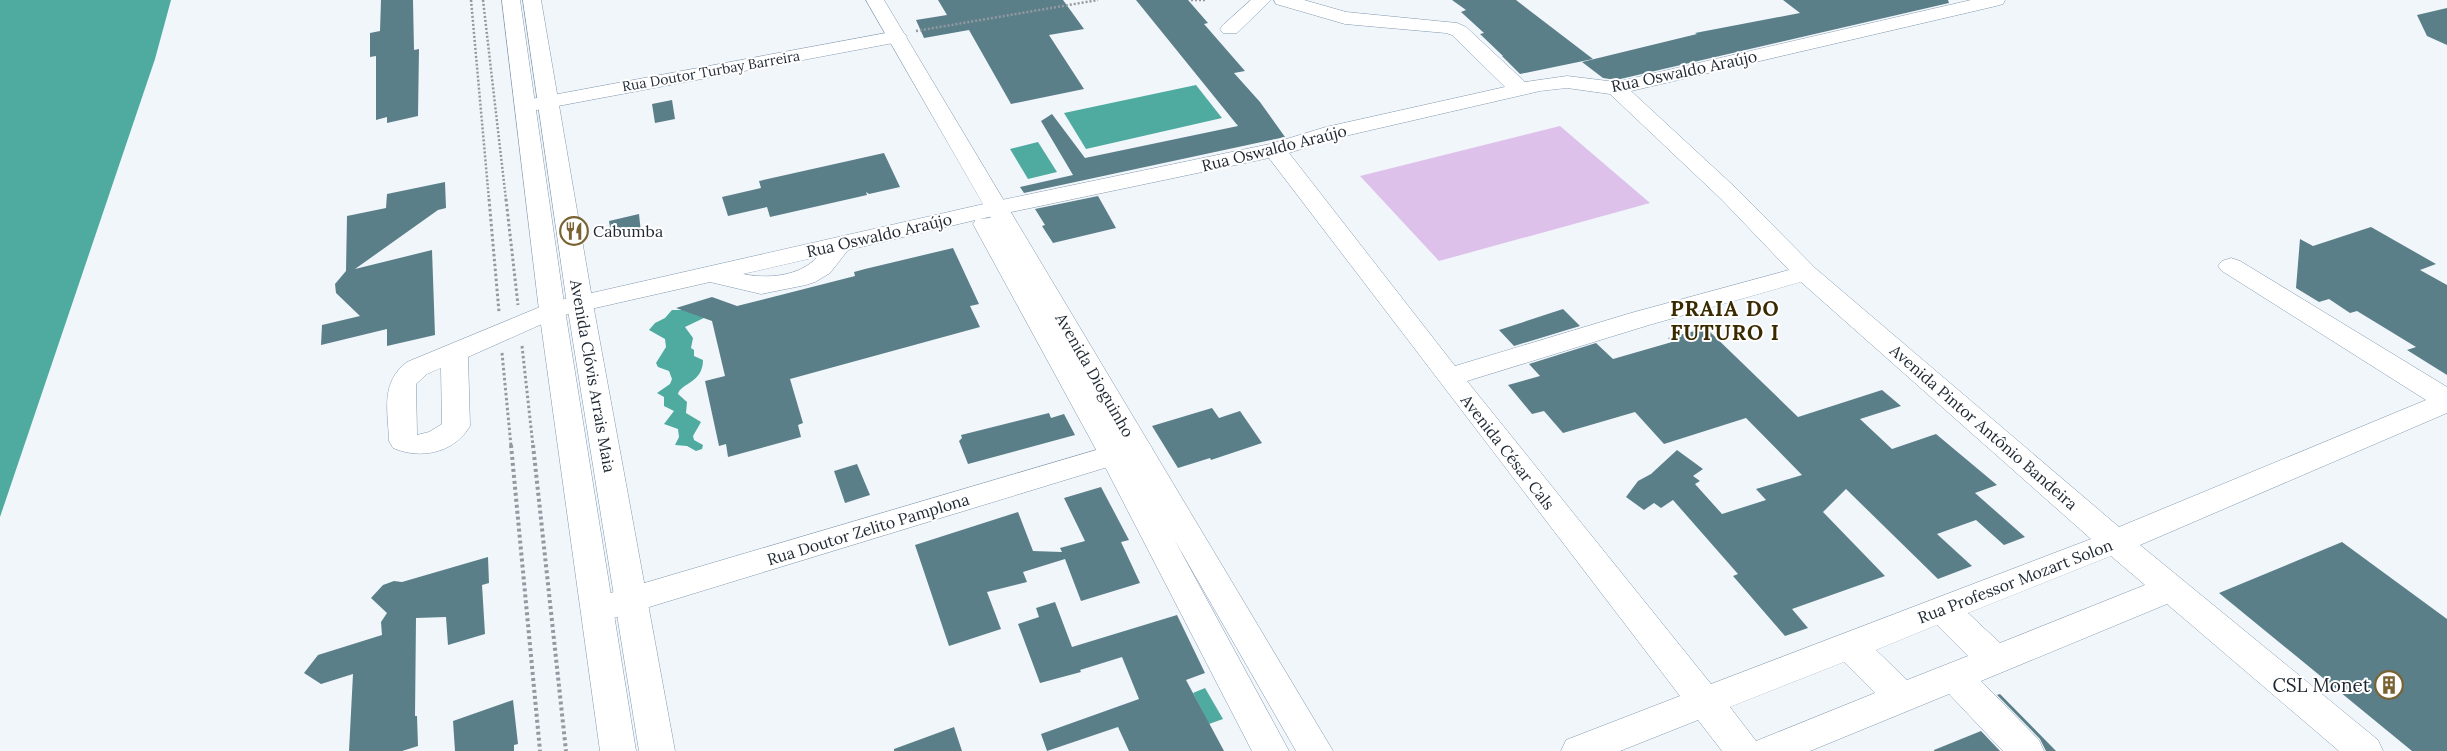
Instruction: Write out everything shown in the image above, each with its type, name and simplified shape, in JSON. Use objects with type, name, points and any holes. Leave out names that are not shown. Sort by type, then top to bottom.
[{"type":"street","name":"Avenida Clóvis Arrais Maia","points":[[511,0],[580,304],[657,751]]},
{"type":"street","name":"Avenida Clóvis Arrais Maia","points":[[532,0],[536,104],[552,310],[618,751]]},
{"type":"street","name":"Avenida Dioguinho","points":[[856,0],[890,38]]},
{"type":"street","name":"Avenida Dioguinho","points":[[875,0],[890,38],[1126,451],[1315,751]]},
{"type":"street","points":[[1230,29],[1262,0]]},
{"type":"street","points":[[1283,0],[1345,18],[1450,27],[1459,31],[1521,90]]},
{"type":"street","name":"Rua Oswaldo Araújo","points":[[580,304],[709,274],[762,286],[797,280],[815,274],[840,244],[988,210],[1275,150],[1326,134],[1521,90],[1567,82],[1616,88],[1996,0]]},
{"type":"street","name":"Rua Doutor Turbay Barreira","points":[[536,104],[890,38]]},
{"type":"street","name":"Avenida Pintor Antônio Bandeira","points":[[1616,88],[1722,187],[1806,273],[2115,542],[2365,751]]},
{"type":"street","name":"Avenida César Cals","points":[[1275,150],[1449,377],[1706,701],[1743,751]]},
{"type":"street","points":[[2231,266],[2447,401]]},
{"type":"street","points":[[1449,377],[1640,319],[1806,273]]},
{"type":"street","points":[[454,353],[552,310],[580,304]]},
{"type":"street","name":"Rua Professor Mozart Solon","points":[[1579,751],[2115,542],[2447,401]]},
{"type":"street","name":"Avenida Dioguinho","points":[[1126,451],[1271,751]]},
{"type":"street","name":"Rua Doutor Zelito Pamplona","points":[[598,610],[1126,451]]},
{"type":"street","points":[[1770,751],[2172,588]]},
{"type":"street","points":[[1942,609],[1995,660]]},
{"type":"street","points":[[1849,645],[1902,697]]},
{"type":"street","points":[[1954,676],[2026,751]]},
{"type":"path","points":[[471,0],[510,329],[566,751]]},
{"type":"path","points":[[483,0],[510,329],[540,751]]},
{"type":"path","points":[[890,38],[1098,0]]},
{"type":"path","points":[[1191,0],[1206,0]]},
{"type":"shaded area","points":[[0,0],[171,0],[155,59],[0,517]]},
{"type":"shaded area","points":[[1196,85],[1222,118],[1086,149],[1064,113]]},
{"type":"shaded area","points":[[1560,126],[1650,203],[1439,261],[1360,176]]},
{"type":"shaded area","points":[[1038,142],[1057,172],[1028,179],[1010,149]]},
{"type":"shaded area","points":[[672,310],[683,310],[706,317],[685,327],[693,338],[691,348],[694,350],[694,356],[703,360],[700,373],[683,387],[678,394],[687,402],[686,413],[701,422],[693,436],[694,440],[703,445],[702,449],[696,451],[687,446],[675,445],[679,437],[678,429],[664,424],[674,411],[664,406],[664,397],[657,393],[670,384],[672,379],[669,371],[658,367],[656,363],[666,347],[665,339],[649,330]]},
{"type":"shaded area","points":[[1205,688],[1223,719],[1209,724],[1193,693]]},
{"type":"building","points":[[381,0],[413,0],[414,50],[419,49],[418,116],[387,123],[387,117],[376,120],[376,56],[370,57],[370,33],[380,31]]},
{"type":"building","points":[[938,0],[1063,0],[1084,29],[1049,35],[1084,89],[1011,104],[969,30],[924,38],[916,20],[947,15]]},
{"type":"building","points":[[1136,0],[1188,0],[1208,23],[1204,24],[1245,71],[1234,73],[1260,102],[1285,137],[1024,193],[1020,187],[1073,175],[1041,121],[1052,114],[1085,158],[1238,126]]},
{"type":"building","points":[[1452,0],[1516,0],[1593,59],[1520,74],[1480,34],[1484,33],[1461,12],[1466,10]]},
{"type":"building","points":[[1783,0],[1948,0],[1949,3],[1616,80],[1603,78],[1582,62],[1697,34],[1695,33],[1800,13]]},
{"type":"building","points":[[2447,8],[2447,45],[2427,36],[2417,15]]},
{"type":"building","points":[[672,100],[675,119],[655,123],[652,104]]},
{"type":"building","points":[[884,153],[900,187],[869,194],[866,192],[867,195],[770,217],[767,207],[728,216],[722,197],[761,188],[759,181]]},
{"type":"building","points":[[445,182],[446,208],[438,210],[355,269],[432,250],[435,335],[387,346],[387,329],[321,345],[322,325],[360,316],[336,293],[335,284],[346,271],[347,216],[386,208],[387,194]]},
{"type":"building","points":[[1098,196],[1116,228],[1053,243],[1042,226],[1045,225],[1035,209]]},
{"type":"building","points":[[639,214],[641,233],[612,239],[609,221]]},
{"type":"building","points":[[2371,227],[2436,264],[2420,270],[2447,285],[2447,375],[2407,350],[2416,347],[2357,311],[2350,313],[2329,299],[2319,302],[2296,288],[2300,239],[2313,246]]},
{"type":"building","points":[[953,248],[979,304],[970,306],[980,327],[790,379],[803,423],[798,425],[801,437],[728,457],[726,444],[719,446],[705,381],[725,376],[712,321],[676,308],[712,297],[737,306],[855,276],[854,272],[865,269]]},
{"type":"building","points":[[1563,309],[1580,326],[1514,346],[1499,330]]},
{"type":"building","points":[[1706,328],[1798,417],[1882,390],[1901,406],[1860,419],[1892,449],[1936,434],[1997,485],[1975,493],[2025,537],[2004,545],[1976,520],[1937,534],[1972,566],[1938,579],[1846,489],[1823,512],[1885,576],[1792,609],[1808,628],[1785,636],[1733,576],[1738,574],[1673,500],[1661,508],[1654,503],[1644,510],[1626,497],[1638,481],[1651,474],[1677,450],[1703,469],[1693,476],[1700,481],[1695,484],[1722,514],[1766,500],[1756,489],[1802,475],[1746,418],[1664,444],[1635,412],[1563,433],[1544,411],[1532,414],[1508,385],[1540,376],[1529,364],[1596,343],[1613,359],[1672,342],[1668,338]]},
{"type":"building","points":[[1212,408],[1219,418],[1240,411],[1262,443],[1211,460],[1210,458],[1178,468],[1152,426]]},
{"type":"building","points":[[1049,413],[1051,418],[1064,414],[1075,435],[968,464],[959,441],[962,438],[961,435]]},
{"type":"building","points":[[857,464],[870,495],[845,503],[834,471]]},
{"type":"building","points":[[1101,487],[1129,540],[1121,542],[1140,583],[1081,601],[1065,559],[1023,572],[1027,582],[987,592],[1001,629],[949,646],[915,545],[1018,512],[1033,551],[1062,552],[1060,548],[1085,541],[1064,498]]},
{"type":"building","name":"CSL Monet","points":[[2342,542],[2447,619],[2447,751],[2412,751],[2219,593]]},
{"type":"building","points":[[488,557],[489,583],[482,585],[485,634],[448,645],[446,617],[416,618],[415,716],[417,716],[418,746],[402,751],[349,751],[353,674],[321,684],[304,673],[318,655],[382,635],[381,622],[387,613],[371,598],[383,585],[394,581],[402,582]]},
{"type":"building","points":[[1055,602],[1072,647],[1177,615],[1205,673],[1186,680],[1224,751],[1129,751],[1118,727],[1047,751],[1041,734],[1139,699],[1122,657],[1080,670],[1081,672],[1040,683],[1018,624],[1039,617],[1036,608]]},
{"type":"building","points":[[2000,694],[2056,751],[2046,751],[2040,739],[1997,695]]},
{"type":"building","points":[[513,700],[518,744],[514,745],[514,751],[455,751],[453,721]]},
{"type":"building","points":[[954,727],[962,751],[894,751],[894,749]]},
{"type":"building","points":[[1981,731],[2000,751],[1934,751],[1934,750]]},
{"type":"place","name":"Cabumba","points":[[574,231]]},
{"type":"place","name":"CSL Monet","points":[[2389,685]]},
{"type":"district","name":"PRAIA DO FUTURO I","points":[[1725,320]]}]
